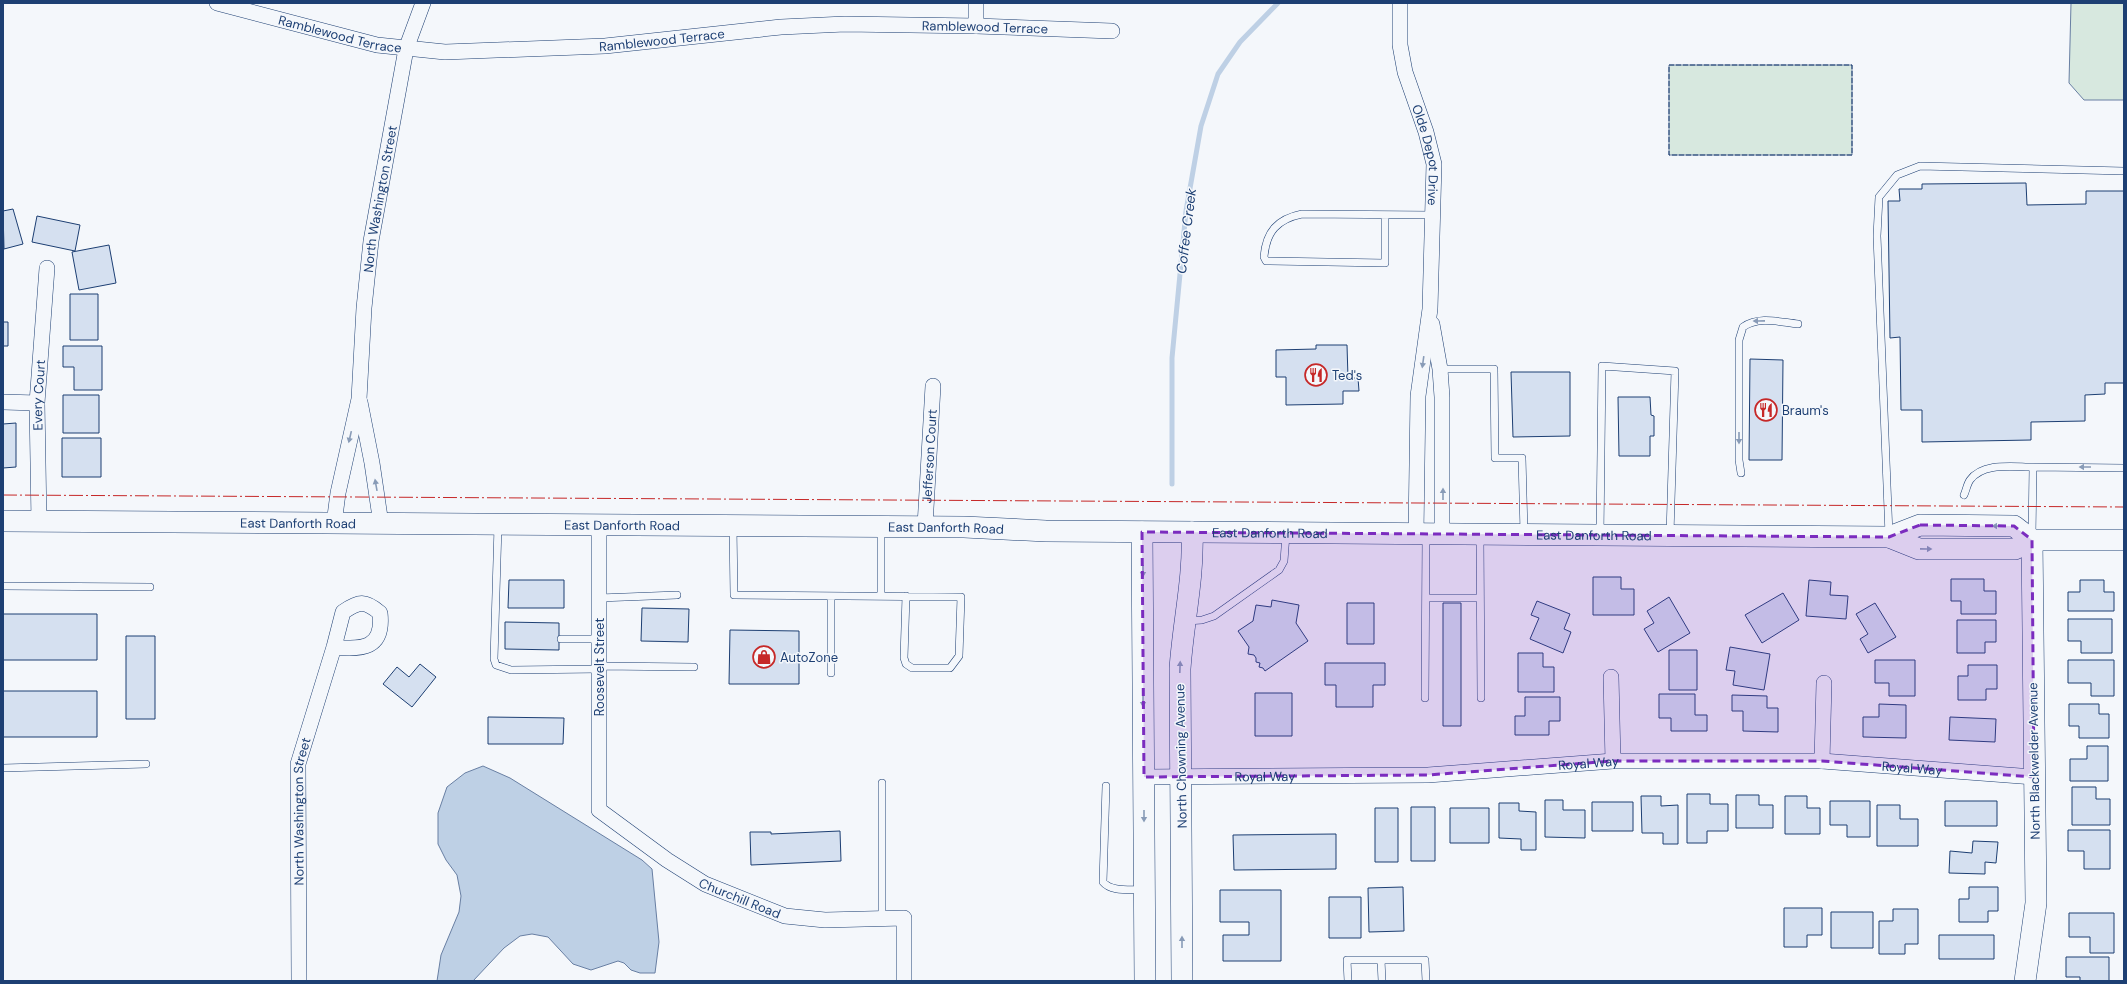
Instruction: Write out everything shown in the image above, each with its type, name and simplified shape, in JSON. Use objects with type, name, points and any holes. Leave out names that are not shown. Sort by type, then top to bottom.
[{"type":"main road","name":"East Danforth Road","points":[[3,521],[334,524],[925,526],[1046,531],[1889,537],[1920,525],[2014,526],[2032,540]]},
{"type":"main road","points":[[1142,532],[1145,981]]},
{"type":"main road","name":"North Chowning Avenue","points":[[1182,981],[1180,669],[1184,621],[1193,556],[1192,532]]},
{"type":"main road","points":[[2032,540],[2124,540]]},
{"type":"main road","name":"North Blackwelder Avenue","points":[[2025,981],[2036,903],[2032,540]]},
{"type":"street","name":"Ramblewood Terrace","points":[[217,3],[377,45],[445,52],[605,46],[781,27],[845,24],[976,26],[1112,31]]},
{"type":"street","name":"North Washington Street","points":[[334,524],[338,493],[359,399],[364,308],[372,241],[406,49],[423,3]]},
{"type":"street","points":[[976,3],[976,26]]},
{"type":"street","name":"Olde Depot Drive","points":[[1400,3],[1400,45],[1406,72],[1426,132],[1434,164],[1430,309],[1418,396],[1428,533]]},
{"type":"street","name":"Every Court","points":[[39,522],[37,403],[47,268]]},
{"type":"street","name":"Olde Depot Drive","points":[[1428,533],[1442,405],[1440,369],[1430,309]]},
{"type":"street","name":"Jefferson Court","points":[[925,526],[933,386]]},
{"type":"street","name":"North Washington Street","points":[[359,399],[366,427],[380,524]]},
{"type":"street","points":[[3,402],[37,403]]},
{"type":"street","name":"Roosevelt Street","points":[[599,524],[600,810]]},
{"type":"street","name":"North Washington Street","points":[[299,981],[298,764],[334,647]]},
{"type":"street","points":[[1610,677],[1612,761]]},
{"type":"street","points":[[1822,761],[1824,683]]},
{"type":"street","name":"Royal Way","points":[[1144,777],[1428,775],[1612,761],[1822,761],[2034,777]]},
{"type":"street","name":"Churchill Road","points":[[600,810],[667,860],[705,884],[785,916],[825,920],[904,918],[904,981]]},
{"type":"lane","points":[[1889,537],[1877,236],[1879,198],[1897,174],[1920,166],[2124,171]]},
{"type":"lane","points":[[1385,215],[1385,263],[1266,261],[1264,258],[1268,235],[1278,224],[1290,217],[1302,214],[1433,215]]},
{"type":"lane","points":[[1741,473],[1739,460],[1739,340],[1743,327],[1752,321],[1770,320],[1798,324]]},
{"type":"lane","points":[[1600,535],[1602,366],[1675,371],[1670,536]]},
{"type":"lane","points":[[1440,369],[1494,369],[1495,458],[1522,458],[1524,534]]},
{"type":"lane","points":[[1964,495],[1970,480],[1981,470],[1996,467],[2124,468]]},
{"type":"lane","points":[[2032,540],[2033,467]]},
{"type":"lane","points":[[498,524],[494,658],[496,665],[511,670],[694,667]]},
{"type":"lane","points":[[733,525],[734,595],[906,596],[961,597],[959,656],[950,668],[912,668],[906,664],[904,658],[906,596]]},
{"type":"lane","points":[[881,526],[881,596]]},
{"type":"lane","points":[[1184,621],[1202,620],[1214,616],[1279,570],[1284,561],[1286,533]]},
{"type":"lane","points":[[1425,698],[1428,533]]},
{"type":"lane","points":[[1480,534],[1481,698]]},
{"type":"lane","points":[[3,586],[150,587]]},
{"type":"lane","points":[[599,598],[677,595]]},
{"type":"lane","points":[[831,596],[831,673]]},
{"type":"lane","points":[[1426,598],[1480,598]]},
{"type":"lane","points":[[561,639],[599,639]]},
{"type":"lane","points":[[3,768],[146,764]]},
{"type":"lane","points":[[882,783],[882,918]]},
{"type":"lane","points":[[1106,786],[1103,882],[1106,886],[1113,888],[1144,890]]},
{"type":"lane","points":[[1348,981],[1348,960],[1425,960],[1426,981]]},
{"type":"lane","points":[[1381,960],[1382,981]]},
{"type":"highlighted area","points":[[1920,525],[2014,526],[2032,540],[2034,777],[1822,761],[1613,761],[1428,775],[1144,777],[1142,532],[1889,537]]},
{"type":"shaded area","points":[[2071,3],[2124,3],[2124,100],[2084,100],[2069,83]]},
{"type":"shaded area","points":[[1669,65],[1852,65],[1852,155],[1669,155]]},
{"type":"water","points":[[483,766],[510,778],[642,860],[652,869],[659,942],[655,973],[640,973],[631,970],[624,963],[618,961],[591,970],[573,964],[548,937],[532,934],[520,936],[504,948],[473,981],[437,981],[441,955],[459,912],[461,896],[457,875],[446,860],[438,844],[438,813],[447,787],[465,773]]},
{"type":"building","points":[[2026,183],[2027,205],[2086,204],[2086,191],[2124,191],[2124,383],[2105,383],[2105,394],[2085,395],[2085,421],[2031,422],[2031,440],[1922,442],[1922,410],[1901,410],[1900,337],[1890,338],[1888,201],[1900,201],[1899,189],[1922,189],[1922,184]]},
{"type":"building","points":[[13,209],[23,244],[4,249],[3,211]]},
{"type":"building","points":[[37,216],[80,225],[75,251],[32,242]]},
{"type":"building","points":[[109,245],[116,283],[79,290],[72,252]]},
{"type":"building","points":[[70,294],[98,294],[98,340],[70,340]]},
{"type":"building","points":[[3,322],[8,322],[8,346],[3,346]]},
{"type":"building","points":[[1316,345],[1347,345],[1348,378],[1358,378],[1359,391],[1343,391],[1343,404],[1286,405],[1286,377],[1276,377],[1276,350],[1316,349]]},
{"type":"building","points":[[63,346],[102,346],[102,390],[74,390],[74,367],[63,367]]},
{"type":"building","name":"Braum's","points":[[1750,359],[1783,360],[1782,460],[1749,460]]},
{"type":"building","points":[[1511,372],[1570,372],[1570,436],[1513,437]]},
{"type":"building","points":[[63,395],[99,395],[99,433],[63,433]]},
{"type":"building","points":[[1618,397],[1650,397],[1651,415],[1654,416],[1654,436],[1650,436],[1650,456],[1619,456]]},
{"type":"building","points":[[16,423],[16,467],[3,468],[3,424]]},
{"type":"building","points":[[62,438],[101,438],[101,477],[62,477]]},
{"type":"building","points":[[1593,577],[1621,577],[1621,589],[1634,589],[1634,615],[1593,615]]},
{"type":"building","points":[[1951,579],[1984,579],[1984,591],[1996,591],[1996,614],[1961,614],[1961,601],[1951,601]]},
{"type":"building","points":[[509,580],[564,580],[564,608],[508,608]]},
{"type":"building","points":[[1809,580],[1831,582],[1830,595],[1848,596],[1846,619],[1806,616]]},
{"type":"building","points":[[2080,580],[2104,580],[2104,592],[2114,592],[2114,611],[2068,611],[2068,592],[2080,592]]},
{"type":"building","points":[[1783,593],[1799,620],[1762,643],[1745,615]]},
{"type":"building","points":[[1669,597],[1690,633],[1658,652],[1644,629],[1654,623],[1647,611]]},
{"type":"building","points":[[1272,600],[1299,605],[1296,623],[1308,641],[1265,671],[1263,668],[1259,667],[1260,663],[1256,662],[1254,655],[1248,654],[1249,647],[1238,631],[1253,621],[1256,605],[1271,607]]},
{"type":"building","points":[[1537,601],[1570,614],[1564,629],[1571,632],[1563,653],[1530,639],[1539,618],[1531,615]]},
{"type":"building","points":[[1347,603],[1374,603],[1374,644],[1347,644]]},
{"type":"building","points":[[1443,603],[1461,603],[1461,726],[1443,726]]},
{"type":"building","points":[[1875,603],[1896,637],[1868,653],[1860,639],[1868,634],[1856,614]]},
{"type":"building","points":[[642,608],[689,609],[688,642],[641,641]]},
{"type":"building","points":[[3,614],[97,614],[97,660],[3,660]]},
{"type":"building","points":[[2068,619],[2112,619],[2112,653],[2081,653],[2081,641],[2068,641]]},
{"type":"building","points":[[1957,620],[1996,620],[1996,642],[1985,642],[1985,653],[1957,653]]},
{"type":"building","points":[[505,622],[559,623],[559,650],[505,649]]},
{"type":"building","name":"AutoZone","points":[[730,630],[799,631],[799,684],[729,684]]},
{"type":"building","points":[[126,636],[155,636],[155,719],[126,719]]},
{"type":"building","points":[[1730,647],[1770,654],[1764,690],[1733,685],[1735,671],[1726,670]]},
{"type":"building","points":[[1669,650],[1697,650],[1697,690],[1669,690]]},
{"type":"building","points":[[1518,653],[1543,653],[1543,667],[1554,667],[1554,692],[1518,692]]},
{"type":"building","points":[[1875,660],[1915,660],[1915,696],[1889,696],[1889,683],[1875,683]]},
{"type":"building","points":[[2068,660],[2114,660],[2114,696],[2091,696],[2091,683],[2068,683]]},
{"type":"building","points":[[1325,663],[1385,663],[1385,685],[1373,685],[1373,707],[1336,707],[1336,685],[1325,685]]},
{"type":"building","points":[[420,664],[436,677],[412,707],[383,684],[397,667],[409,677]]},
{"type":"building","points":[[1968,665],[1997,665],[1997,689],[1986,689],[1986,700],[1958,700],[1958,676],[1968,676]]},
{"type":"building","points":[[3,691],[97,691],[97,737],[3,737]]},
{"type":"building","points":[[1255,693],[1292,693],[1292,736],[1255,736]]},
{"type":"building","points":[[1659,694],[1695,694],[1695,715],[1707,715],[1707,731],[1671,731],[1671,718],[1659,718]]},
{"type":"building","points":[[1732,695],[1767,696],[1767,708],[1778,708],[1778,732],[1743,731],[1743,711],[1732,711]]},
{"type":"building","points":[[1525,697],[1560,697],[1560,721],[1549,721],[1549,735],[1515,735],[1515,716],[1525,716]]},
{"type":"building","points":[[1879,704],[1906,705],[1906,738],[1863,737],[1863,717],[1879,717]]},
{"type":"building","points":[[2069,704],[2099,704],[2099,714],[2109,714],[2109,738],[2079,738],[2079,726],[2069,726]]},
{"type":"building","points":[[488,717],[564,718],[563,744],[488,744]]},
{"type":"building","points":[[1950,717],[1996,719],[1995,742],[1949,740]]},
{"type":"building","points":[[2087,746],[2108,746],[2108,781],[2070,781],[2070,759],[2087,759]]},
{"type":"building","points":[[2072,787],[2096,787],[2096,799],[2110,799],[2110,825],[2072,825]]},
{"type":"building","points":[[1687,794],[1710,794],[1710,804],[1728,804],[1728,831],[1707,831],[1707,843],[1687,843]]},
{"type":"building","points":[[1736,795],[1759,795],[1759,805],[1773,805],[1773,828],[1736,828]]},
{"type":"building","points":[[1641,796],[1661,796],[1661,806],[1678,805],[1678,844],[1663,844],[1663,833],[1642,833]]},
{"type":"building","points":[[1785,796],[1807,796],[1807,808],[1820,808],[1820,834],[1785,834]]},
{"type":"building","points":[[1545,800],[1563,800],[1563,810],[1585,810],[1585,838],[1545,837]]},
{"type":"building","points":[[1830,801],[1870,801],[1870,837],[1847,837],[1847,825],[1830,825]]},
{"type":"building","points":[[1945,801],[1997,801],[1997,826],[1945,826]]},
{"type":"building","points":[[1592,802],[1633,802],[1633,831],[1592,831]]},
{"type":"building","points":[[1499,803],[1519,803],[1519,811],[1536,812],[1536,850],[1521,850],[1521,839],[1499,838]]},
{"type":"building","points":[[1877,805],[1900,805],[1900,819],[1918,819],[1918,846],[1877,846]]},
{"type":"building","points":[[1411,807],[1435,807],[1435,861],[1411,861]]},
{"type":"building","points":[[1375,808],[1398,808],[1398,862],[1375,862]]},
{"type":"building","points":[[1450,808],[1489,808],[1489,843],[1450,843]]},
{"type":"building","points":[[2068,830],[2110,830],[2110,869],[2084,869],[2084,851],[2068,851]]},
{"type":"building","points":[[840,831],[841,861],[751,865],[750,832],[771,832],[771,834]]},
{"type":"building","points":[[1336,834],[1336,869],[1234,870],[1233,835]]},
{"type":"building","points":[[1973,841],[1998,842],[1996,863],[1985,862],[1985,874],[1949,873],[1950,851],[1972,853]]},
{"type":"building","points":[[1403,887],[1404,931],[1369,932],[1368,888]]},
{"type":"building","points":[[1969,887],[1998,887],[1998,911],[1988,911],[1988,922],[1959,922],[1959,899],[1969,899]]},
{"type":"building","points":[[1220,890],[1281,890],[1281,961],[1223,961],[1223,935],[1249,935],[1249,922],[1220,922]]},
{"type":"building","points":[[1329,897],[1361,897],[1361,938],[1329,938]]},
{"type":"building","points":[[1784,908],[1822,908],[1822,935],[1807,935],[1807,947],[1784,947]]},
{"type":"building","points":[[1893,909],[1918,909],[1918,944],[1905,944],[1905,954],[1879,954],[1879,921],[1893,921]]},
{"type":"building","points":[[1831,912],[1873,912],[1873,948],[1831,948]]},
{"type":"building","points":[[2069,913],[2114,913],[2114,953],[2090,953],[2090,937],[2069,937]]},
{"type":"building","points":[[1939,935],[1994,935],[1994,959],[1939,959]]},
{"type":"building","points":[[2066,957],[2109,957],[2109,981],[2080,981],[2080,977],[2066,977]]},
{"type":"waterway","name":"Coffee Creek","points":[[1172,484],[1172,358],[1186,211],[1201,126],[1218,74],[1240,42],[1278,3]]},
{"type":"fence","points":[[1669,65],[1852,65],[1852,155],[1669,155],[1669,65]]},
{"type":"power","points":[[3,495],[2124,507]]},
{"type":"place","name":"Ted's","points":[[1316,375]]},
{"type":"place","name":"Braum's","points":[[1766,410]]},
{"type":"place","name":"AutoZone","points":[[764,657]]}]
